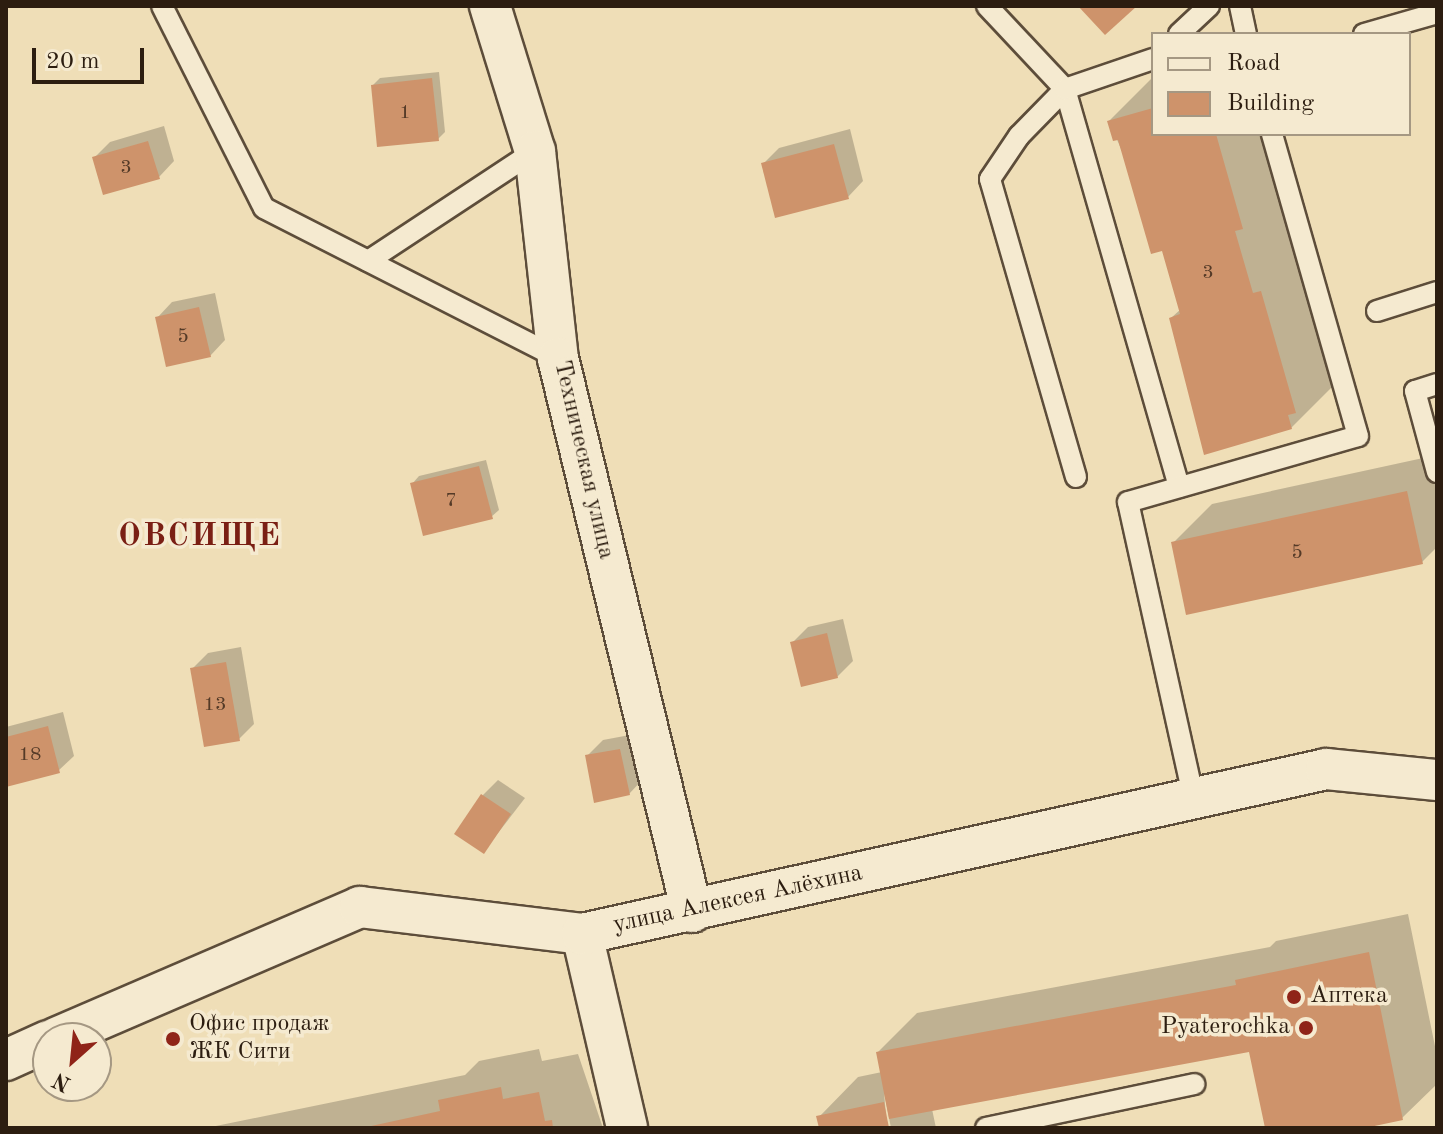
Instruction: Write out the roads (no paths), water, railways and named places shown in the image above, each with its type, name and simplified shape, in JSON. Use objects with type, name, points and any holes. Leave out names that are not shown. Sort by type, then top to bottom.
[{"type":"street","name":"Техническая улица","points":[[490,6],[535,151],[558,358],[692,912]]},
{"type":"street","name":"улица Алексея Алёхина","points":[[93,1022],[360,907],[582,934],[692,912],[1193,795],[1326,769],[1437,780]]},
{"type":"street","points":[[582,934],[627,1128]]},
{"type":"street","points":[[6,1060],[32,1048]]},
{"type":"lane","points":[[162,6],[264,208],[558,358]]},
{"type":"lane","points":[[987,6],[1065,89],[1179,487]]},
{"type":"lane","points":[[1181,32],[1209,6]]},
{"type":"lane","points":[[1240,6],[1246,32]]},
{"type":"lane","points":[[1371,32],[1437,13]]},
{"type":"lane","points":[[1076,477],[990,179],[1019,136],[1065,89],[1151,60]]},
{"type":"lane","points":[[1193,795],[1128,502],[1358,436],[1273,136]]},
{"type":"lane","points":[[368,261],[535,151]]},
{"type":"lane","points":[[1377,311],[1437,292]]},
{"type":"lane","points":[[1437,384],[1415,391],[1437,472]]},
{"type":"lane","points":[[986,1128],[1194,1084]]},
{"type":"place","name":"Аптека","points":[[1294,997]]},
{"type":"place","name":"Pyaterochka","points":[[1306,1028]]},
{"type":"place","name":"Офис продаж ЖК Сити","points":[[173,1039]]},
{"type":"district","name":"ОВСИЩЕ","points":[[200,537]]}]
